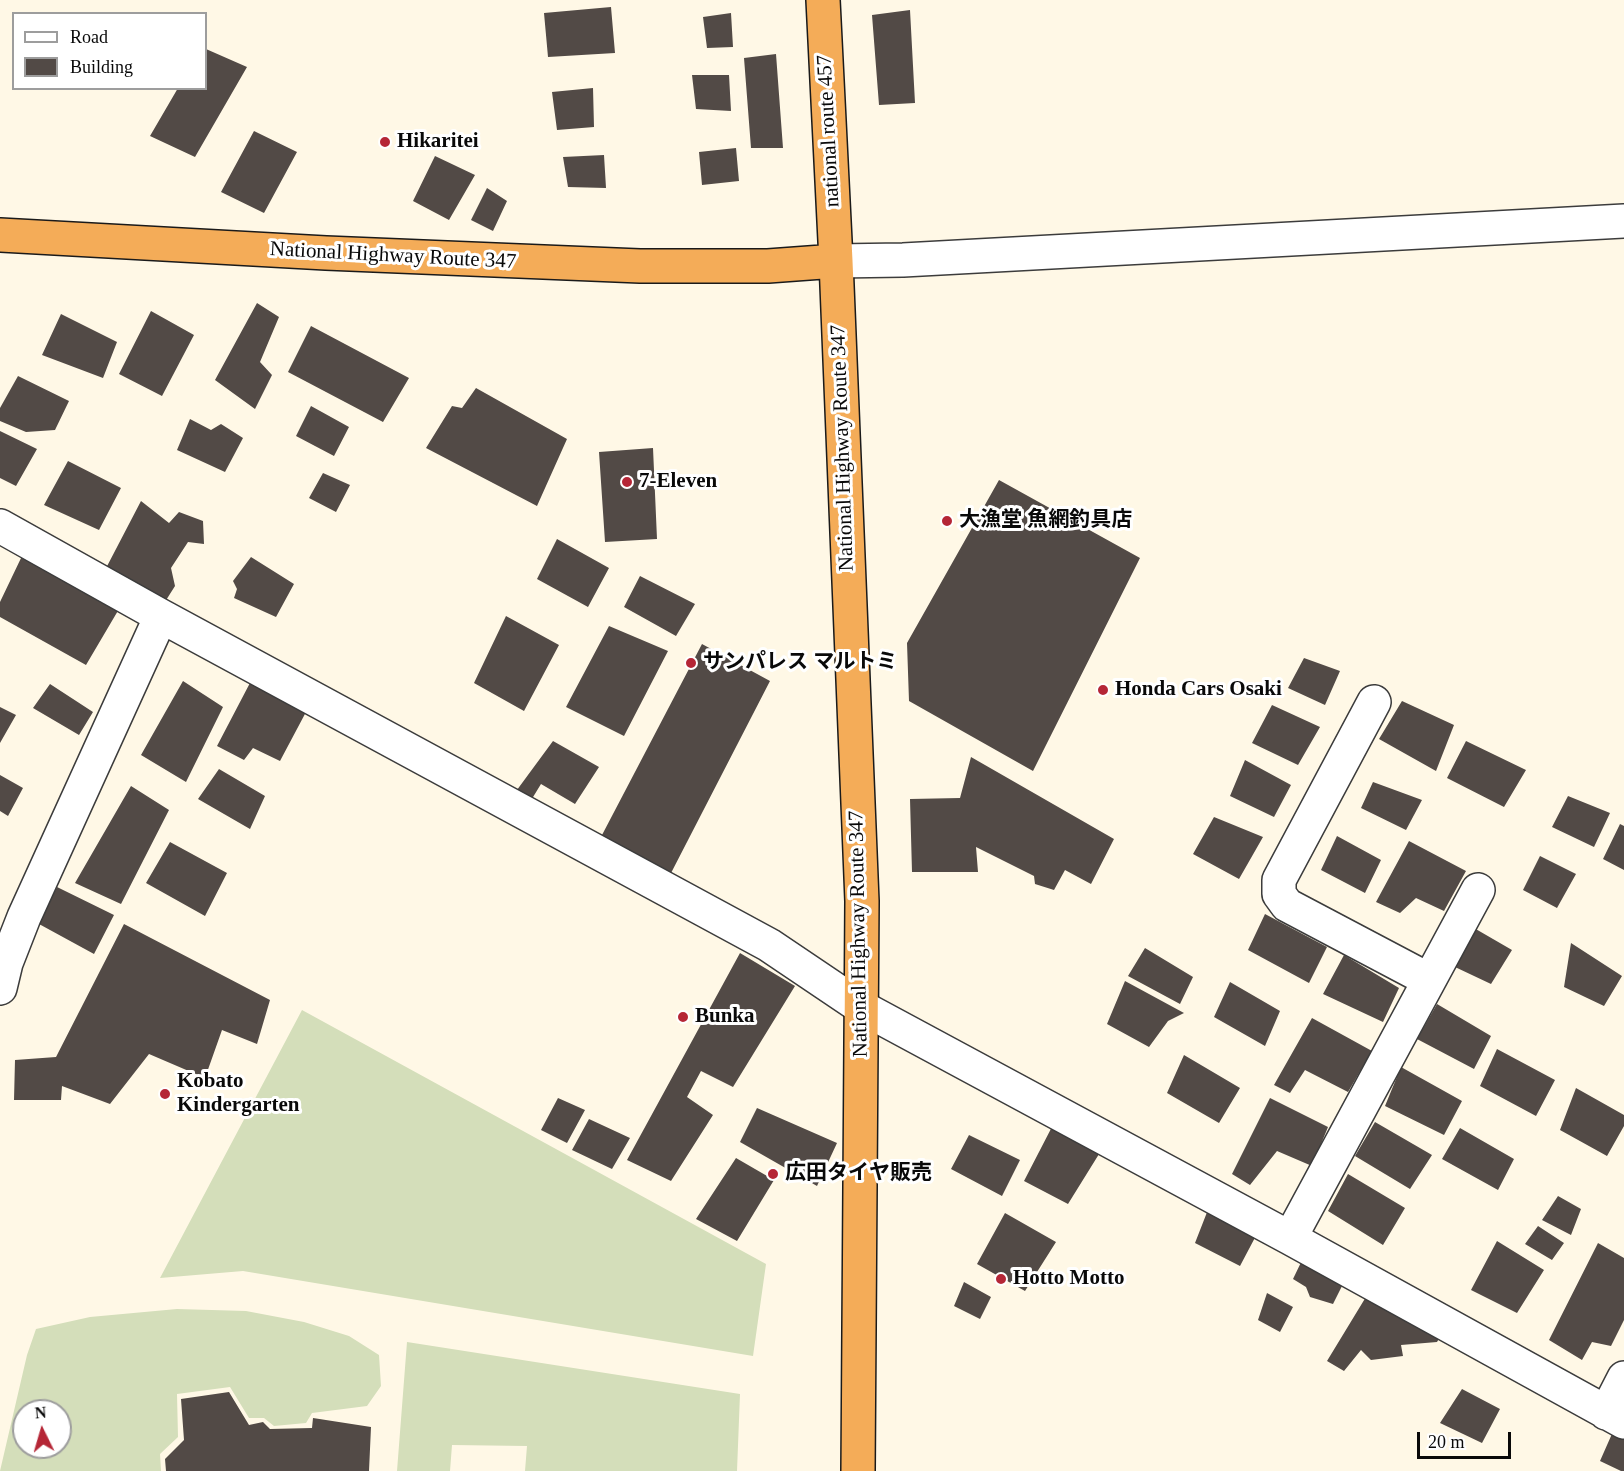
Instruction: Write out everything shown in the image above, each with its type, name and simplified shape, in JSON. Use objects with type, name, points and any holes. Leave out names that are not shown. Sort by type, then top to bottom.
[{"type":"highway","name":"national route 457","points":[[823,0],[836,261]]},
{"type":"highway","name":"National Highway Route 347","points":[[0,235],[326,253],[640,266],[768,266],[836,261],[862,901],[858,1471]]},
{"type":"street","points":[[836,261],[915,259],[1624,221]]},
{"type":"street","points":[[0,526],[161,616],[769,945],[861,1007],[1290,1238],[1615,1417],[1624,1378]]},
{"type":"street","points":[[0,988],[6,963],[24,917],[161,616]]},
{"type":"street","points":[[1374,702],[1279,880],[1279,894],[1287,905],[1429,980]]},
{"type":"street","points":[[1290,1238],[1478,890]]},
{"type":"green space","points":[[302,1010],[766,1264],[753,1356],[243,1271],[160,1278]]},
{"type":"green space","points":[[177,1309],[246,1311],[304,1322],[349,1336],[379,1355],[381,1386],[367,1406],[312,1413],[306,1423],[274,1426],[264,1418],[249,1418],[230,1387],[177,1394],[178,1437],[160,1454],[161,1471],[0,1471],[12,1419],[12,1459],[72,1459],[72,1399],[17,1399],[36,1329],[90,1317]]},
{"type":"green space","points":[[407,1342],[740,1394],[737,1471],[525,1471],[527,1446],[452,1445],[450,1471],[397,1471]]},
{"type":"building","points":[[611,7],[615,53],[548,57],[544,13]]},
{"type":"building","points":[[910,10],[915,103],[879,105],[872,15]]},
{"type":"building","points":[[731,13],[733,47],[707,48],[703,17]]},
{"type":"building","points":[[207,49],[247,67],[195,157],[150,136],[177,90],[207,90]]},
{"type":"building","points":[[776,54],[783,148],[751,148],[744,58]]},
{"type":"building","points":[[692,75],[729,75],[731,111],[696,109]]},
{"type":"building","points":[[593,88],[594,127],[557,130],[552,92]]},
{"type":"building","points":[[254,131],[297,152],[264,213],[221,192]]},
{"type":"building","points":[[736,148],[739,181],[702,185],[699,152]]},
{"type":"building","points":[[604,155],[606,188],[568,187],[563,157]]},
{"type":"building","points":[[435,156],[475,175],[449,220],[413,201]]},
{"type":"building","points":[[487,188],[507,201],[493,231],[471,220]]},
{"type":"building","points":[[257,303],[279,317],[260,362],[272,375],[255,409],[215,380]]},
{"type":"building","points":[[151,311],[194,335],[162,396],[119,374]]},
{"type":"building","points":[[61,314],[117,342],[103,378],[42,355]]},
{"type":"building","points":[[311,326],[409,378],[383,422],[288,372]]},
{"type":"building","points":[[18,376],[69,401],[55,430],[26,432],[0,421],[0,408]]},
{"type":"building","points":[[476,388],[567,439],[537,506],[426,448],[452,406],[462,408]]},
{"type":"building","points":[[311,406],[349,427],[334,456],[296,436]]},
{"type":"building","points":[[190,419],[211,430],[221,424],[243,438],[225,472],[177,450]]},
{"type":"building","points":[[0,431],[37,449],[16,486],[0,478]]},
{"type":"building","points":[[653,448],[657,539],[605,542],[599,452]]},
{"type":"building","points":[[68,461],[121,488],[99,530],[44,505]]},
{"type":"building","points":[[323,473],[350,485],[336,512],[309,498]]},
{"type":"building","points":[[999,480],[1140,558],[1033,771],[909,701],[907,643]]},
{"type":"building","points":[[141,501],[169,523],[179,512],[203,521],[204,544],[188,542],[171,568],[175,586],[163,605],[104,572]]},
{"type":"building","points":[[557,539],[609,568],[588,607],[537,579]]},
{"type":"building","points":[[22,556],[119,609],[86,665],[0,617],[0,602]]},
{"type":"building","points":[[251,557],[294,584],[276,617],[234,598],[237,589],[233,581]]},
{"type":"building","points":[[640,576],[695,604],[676,636],[624,607]]},
{"type":"building","points":[[506,616],[559,645],[524,711],[474,683]]},
{"type":"building","points":[[609,626],[668,651],[624,736],[566,707]]},
{"type":"building","points":[[702,644],[770,681],[670,875],[602,835]]},
{"type":"building","points":[[1304,658],[1340,671],[1325,705],[1288,688]]},
{"type":"building","points":[[183,681],[223,707],[186,782],[141,755]]},
{"type":"building","points":[[251,681],[306,712],[280,761],[253,748],[244,760],[217,746]]},
{"type":"building","points":[[50,684],[93,712],[79,735],[33,708]]},
{"type":"building","points":[[1402,701],[1454,725],[1436,771],[1379,739]]},
{"type":"building","points":[[1272,705],[1320,727],[1298,765],[1252,743]]},
{"type":"building","points":[[0,707],[16,715],[0,743]]},
{"type":"building","points":[[553,741],[599,767],[575,804],[541,784],[530,802],[514,794]]},
{"type":"building","points":[[1466,741],[1526,770],[1504,807],[1447,778]]},
{"type":"building","points":[[971,757],[1114,839],[1091,884],[1065,870],[1054,890],[1035,884],[1034,876],[976,847],[978,872],[912,872],[910,799],[960,798]]},
{"type":"building","points":[[1245,760],[1291,785],[1274,817],[1230,796]]},
{"type":"building","points":[[219,769],[265,796],[250,829],[198,799]]},
{"type":"building","points":[[0,775],[23,788],[8,816],[0,811]]},
{"type":"building","points":[[1373,782],[1422,800],[1406,830],[1361,808]]},
{"type":"building","points":[[131,786],[169,810],[121,904],[75,883]]},
{"type":"building","points":[[1568,796],[1610,813],[1594,847],[1552,827]]},
{"type":"building","points":[[1214,817],[1263,837],[1239,879],[1193,854]]},
{"type":"building","points":[[1620,824],[1624,826],[1624,870],[1603,859]]},
{"type":"building","points":[[1337,836],[1381,860],[1365,893],[1321,870]]},
{"type":"building","points":[[1409,841],[1466,871],[1444,911],[1416,898],[1400,913],[1376,902]]},
{"type":"building","points":[[170,842],[227,873],[205,916],[146,883]]},
{"type":"building","points":[[1540,856],[1576,874],[1557,908],[1523,890]]},
{"type":"building","points":[[57,887],[114,915],[94,954],[39,924]]},
{"type":"building","points":[[1265,914],[1327,947],[1309,983],[1248,950]]},
{"type":"building","points":[[124,924],[270,1000],[257,1044],[222,1030],[205,1078],[149,1054],[110,1104],[62,1086],[61,1100],[14,1100],[15,1060],[56,1057]]},
{"type":"building","points":[[1474,928],[1512,950],[1491,984],[1455,967]]},
{"type":"building","points":[[1571,943],[1622,976],[1604,1006],[1564,987]]},
{"type":"building","points":[[1145,948],[1193,977],[1180,1004],[1128,976]]},
{"type":"building","points":[[740,953],[795,986],[733,1087],[701,1071],[687,1097],[713,1115],[671,1181],[627,1160]]},
{"type":"building","points":[[1344,955],[1399,988],[1383,1022],[1323,994]]},
{"type":"building","points":[[1125,981],[1184,1013],[1168,1021],[1149,1047],[1107,1024]]},
{"type":"building","points":[[1230,982],[1280,1011],[1265,1046],[1214,1017]]},
{"type":"building","points":[[1437,1004],[1491,1036],[1474,1069],[1417,1039]]},
{"type":"building","points":[[1312,1018],[1372,1051],[1348,1092],[1305,1070],[1290,1093],[1274,1085]]},
{"type":"building","points":[[1497,1049],[1555,1080],[1536,1116],[1480,1086]]},
{"type":"building","points":[[1184,1055],[1240,1088],[1219,1123],[1167,1093]]},
{"type":"building","points":[[1401,1067],[1462,1101],[1444,1135],[1385,1106]]},
{"type":"building","points":[[1576,1088],[1624,1115],[1624,1126],[1607,1156],[1560,1130]]},
{"type":"building","points":[[558,1098],[585,1110],[567,1143],[541,1130]]},
{"type":"building","points":[[1270,1098],[1328,1127],[1312,1166],[1277,1151],[1250,1185],[1232,1174]]},
{"type":"building","points":[[757,1108],[837,1143],[817,1186],[740,1142]]},
{"type":"building","points":[[589,1119],[630,1138],[612,1169],[572,1150]]},
{"type":"building","points":[[1055,1121],[1104,1146],[1068,1204],[1024,1181]]},
{"type":"building","points":[[1375,1122],[1432,1155],[1410,1189],[1355,1156]]},
{"type":"building","points":[[1460,1128],[1514,1159],[1498,1190],[1442,1159]]},
{"type":"building","points":[[969,1135],[1020,1160],[1002,1196],[951,1169]]},
{"type":"building","points":[[736,1158],[774,1180],[737,1241],[696,1219]]},
{"type":"building","points":[[1348,1174],[1405,1208],[1383,1245],[1328,1211]]},
{"type":"building","points":[[1558,1196],[1581,1209],[1571,1235],[1542,1220]]},
{"type":"building","points":[[1211,1202],[1259,1230],[1240,1266],[1195,1243]]},
{"type":"building","points":[[1005,1213],[1056,1242],[1025,1291],[977,1264]]},
{"type":"building","points":[[1538,1226],[1564,1243],[1552,1260],[1525,1244]]},
{"type":"building","points":[[1497,1241],[1544,1270],[1517,1313],[1471,1290]]},
{"type":"building","points":[[1598,1243],[1624,1258],[1624,1320],[1611,1346],[1592,1342],[1582,1360],[1549,1340]]},
{"type":"building","points":[[1306,1252],[1346,1278],[1333,1304],[1310,1297],[1306,1287],[1293,1279]]},
{"type":"building","points":[[964,1282],[991,1297],[980,1319],[954,1306]]},
{"type":"building","points":[[1372,1287],[1444,1330],[1437,1342],[1401,1345],[1403,1356],[1371,1360],[1361,1350],[1344,1371],[1327,1361]]},
{"type":"building","points":[[1267,1293],[1293,1307],[1280,1332],[1258,1320]]},
{"type":"building","points":[[1462,1389],[1500,1409],[1482,1443],[1440,1423]]},
{"type":"building","points":[[229,1392],[249,1425],[263,1422],[270,1429],[312,1428],[313,1418],[371,1427],[369,1471],[166,1471],[165,1459],[184,1440],[181,1399]]},
{"type":"building","points":[[1615,1427],[1624,1432],[1624,1471],[1600,1461]]},
{"type":"place","name":"Hikaritei","points":[[385,142]]},
{"type":"place","name":"7-Eleven","points":[[627,482]]},
{"type":"place","name":"大漁堂 魚網釣具店","points":[[947,521]]},
{"type":"place","name":"サンパレス マルトミ","points":[[691,663]]},
{"type":"place","name":"Honda Cars Osaki","points":[[1103,690]]},
{"type":"place","name":"Bunka","points":[[683,1017]]},
{"type":"place","name":"Kobato Kindergarten","points":[[165,1094]]},
{"type":"place","name":"広田タイヤ販売","points":[[773,1174]]},
{"type":"place","name":"Hotto Motto","points":[[1001,1279]]}]
